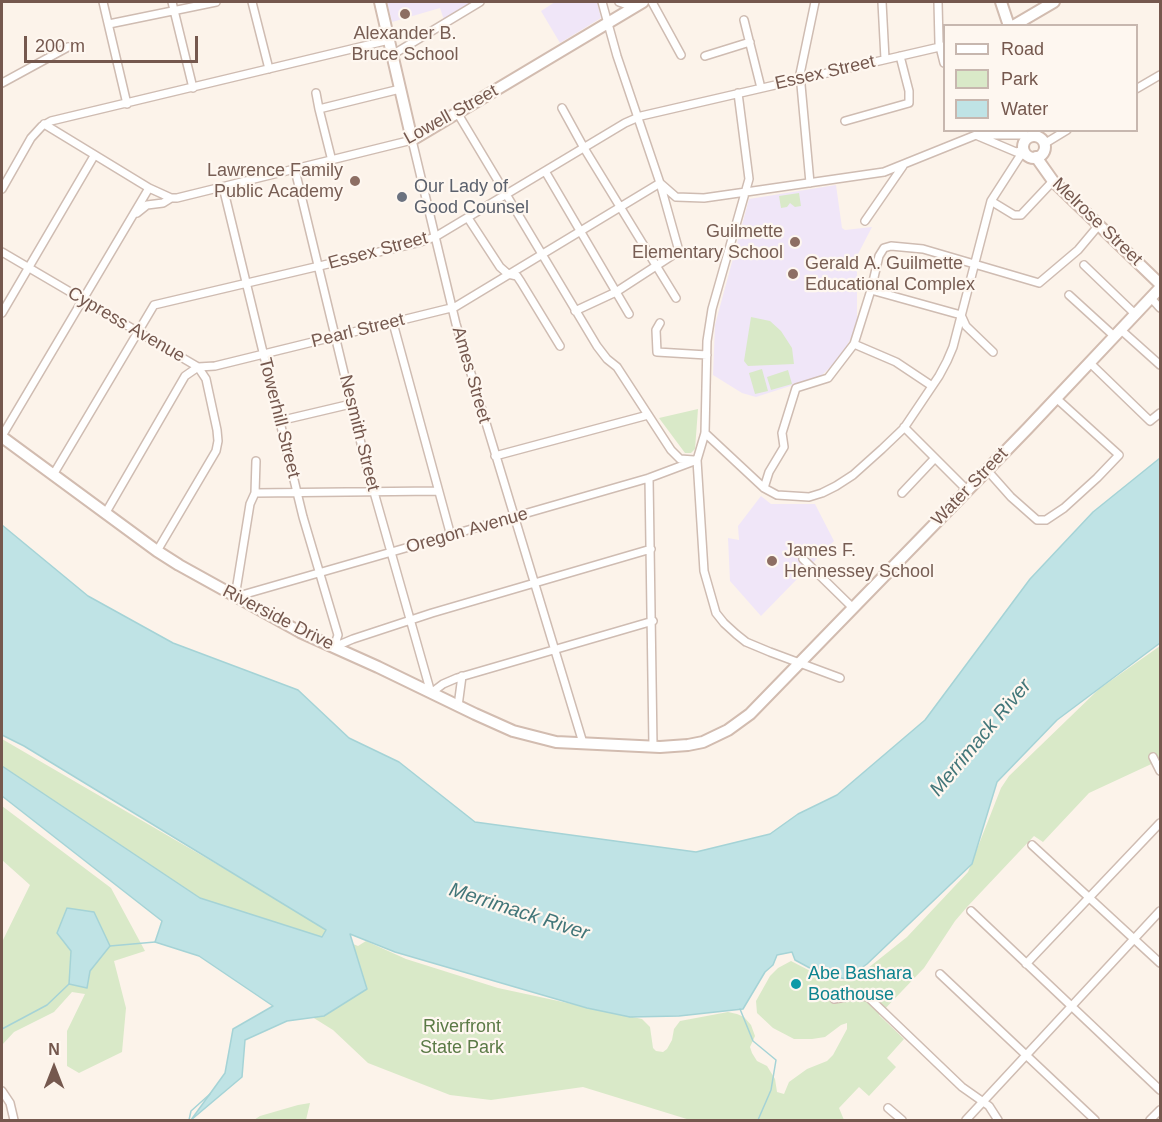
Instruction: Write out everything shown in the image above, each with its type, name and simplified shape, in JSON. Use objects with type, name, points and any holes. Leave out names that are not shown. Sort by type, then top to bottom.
[{"type":"main road","name":"Ames Street","points":[[380,2],[412,140]]},
{"type":"main road","name":"Lowell Street","points":[[412,140],[643,2]]},
{"type":"main road","points":[[1001,2],[1010,24]]},
{"type":"main road","points":[[1015,24],[1054,2]]},
{"type":"main road","points":[[1038,137],[1042,154],[1028,154],[1024,143],[1038,137]]},
{"type":"main road","name":"Melrose Street","points":[[1028,154],[1161,286]]},
{"type":"main road","name":"Water Street","points":[[583,743],[688,745],[703,742],[728,730],[750,714],[1090,363],[1161,286]]},
{"type":"main road","name":"Riverside Drive","points":[[2,436],[157,551],[300,632],[513,731],[538,739],[583,743]]},
{"type":"street","points":[[103,2],[127,104]]},
{"type":"street","points":[[171,2],[193,88]]},
{"type":"street","points":[[109,24],[216,2]]},
{"type":"street","points":[[252,2],[269,69]]},
{"type":"street","points":[[392,55],[480,2]]},
{"type":"street","points":[[575,311],[616,292],[679,251],[660,183],[602,2]]},
{"type":"street","points":[[619,2],[633,8]]},
{"type":"street","points":[[652,2],[681,55]]},
{"type":"street","points":[[810,183],[801,79],[814,2]]},
{"type":"street","points":[[882,2],[885,59]]},
{"type":"street","points":[[938,2],[942,46]]},
{"type":"street","points":[[744,20],[761,88]]},
{"type":"street","points":[[2,189],[31,138],[44,124],[51,121],[389,40]]},
{"type":"street","points":[[705,56],[750,42]]},
{"type":"street","name":"Essex Street","points":[[53,475],[154,305],[319,267],[435,237],[638,117],[942,46]]},
{"type":"street","points":[[2,82],[68,48]]},
{"type":"street","points":[[845,121],[909,103],[911,100],[900,56]]},
{"type":"street","points":[[1138,88],[1161,75]]},
{"type":"street","points":[[319,109],[400,88]]},
{"type":"street","points":[[316,93],[332,161]]},
{"type":"street","points":[[738,93],[749,179],[712,309],[707,355],[705,434],[697,460],[704,571],[716,613],[746,642],[840,678]]},
{"type":"street","points":[[562,108],[676,298]]},
{"type":"street","points":[[458,114],[597,346],[617,367],[671,450],[680,459],[697,460]]},
{"type":"street","points":[[44,124],[148,188],[171,198]]},
{"type":"street","points":[[660,183],[676,197],[704,198],[884,172],[975,133],[1038,137],[1059,132]]},
{"type":"street","points":[[975,133],[1016,152],[1028,154]]},
{"type":"street","name":"Lowell Street","points":[[130,219],[147,205],[163,203],[171,198],[412,140]]},
{"type":"street","name":"Ames Street","points":[[412,140],[452,308],[583,743]]},
{"type":"street","points":[[705,434],[764,488],[777,495],[809,497],[822,493],[853,475],[904,427],[947,361],[991,201],[1020,157],[1028,154]]},
{"type":"street","points":[[2,313],[94,156]]},
{"type":"street","points":[[866,221],[904,165]]},
{"type":"street","name":"Nesmith Street","points":[[295,170],[373,491],[431,693]]},
{"type":"street","points":[[545,171],[629,314]]},
{"type":"street","points":[[991,201],[1014,215],[1021,215],[1053,181]]},
{"type":"street","name":"Pearl Street","points":[[198,367],[215,366],[452,308],[660,183]]},
{"type":"street","name":"Towerhill Street","points":[[223,187],[297,492],[338,635],[334,647]]},
{"type":"street","name":"Lowell Street","points":[[2,436],[148,188]]},
{"type":"street","points":[[468,218],[500,267],[508,274],[517,276],[560,346]]},
{"type":"street","points":[[764,488],[769,472],[784,447],[782,433],[796,388],[828,378],[854,344],[879,256],[884,248],[891,246],[923,249],[1039,283],[1078,250],[1099,225]]},
{"type":"street","name":"Cypress Avenue","points":[[2,252],[198,367],[206,379],[218,441],[211,461],[157,551]]},
{"type":"street","points":[[1084,265],[1135,314]]},
{"type":"street","points":[[871,290],[961,315]]},
{"type":"street","points":[[1069,295],[1161,365]]},
{"type":"street","points":[[1151,298],[1161,308]]},
{"type":"street","points":[[961,315],[966,326],[993,352]]},
{"type":"street","points":[[393,323],[451,536]]},
{"type":"street","points":[[660,323],[656,330],[657,352],[707,355]]},
{"type":"street","points":[[854,344],[896,362],[932,386]]},
{"type":"street","points":[[1090,363],[1150,421],[1161,413]]},
{"type":"street","points":[[105,514],[185,376],[198,367]]},
{"type":"street","points":[[987,470],[1032,516],[1037,520],[1046,520],[1079,495],[1119,455],[1056,398]]},
{"type":"street","points":[[279,421],[351,404]]},
{"type":"street","points":[[495,456],[648,415]]},
{"type":"street","points":[[904,427],[967,490]]},
{"type":"street","points":[[902,494],[935,458]]},
{"type":"street","name":"Oregon Avenue","points":[[235,597],[649,478],[697,460]]},
{"type":"street","points":[[235,597],[250,504],[255,493],[256,461]]},
{"type":"street","points":[[649,478],[653,621],[653,746]]},
{"type":"street","points":[[255,493],[438,491]]},
{"type":"street","points":[[334,647],[410,621],[651,549]]},
{"type":"street","points":[[803,559],[853,608]]},
{"type":"street","points":[[431,693],[443,684],[462,676],[653,621]]},
{"type":"street","points":[[458,706],[462,676]]},
{"type":"street","points":[[1153,757],[1161,771]]},
{"type":"street","points":[[1026,964],[1161,824]]},
{"type":"street","points":[[1032,845],[1161,963]]},
{"type":"street","points":[[971,911],[1161,1090]]},
{"type":"street","points":[[966,1120],[1161,911]]},
{"type":"street","points":[[940,974],[1095,1120]]},
{"type":"street","points":[[834,999],[858,994],[868,997],[962,1087],[988,1106],[998,1120]]},
{"type":"street","points":[[2,1091],[10,1103],[14,1120]]},
{"type":"street","points":[[888,1108],[902,1120]]},
{"type":"street","points":[[1150,1120],[1161,1110]]},
{"type":"shaded area","name":"Alexander B. Bruce School","points":[[387,2],[474,2],[444,20],[440,8],[392,22]]},
{"type":"shaded area","points":[[555,2],[597,2],[601,18],[560,43],[541,11]]},
{"type":"shaded area","name":"Gerald A. Guilmette Educational Complex","points":[[836,185],[842,228],[845,230],[872,227],[857,256],[857,324],[852,336],[840,358],[821,376],[756,397],[742,393],[713,375],[715,325],[749,199]]},
{"type":"shaded area","name":"James F. Hennessey School","points":[[761,496],[771,504],[815,504],[834,541],[761,616],[730,581],[728,538],[739,540],[738,526]]},
{"type":"green space","points":[[799,193],[801,206],[795,207],[790,203],[787,207],[781,208],[779,196]]},
{"type":"green space","points":[[751,317],[770,321],[781,331],[792,348],[794,364],[748,366],[744,361]]},
{"type":"green space","points":[[762,369],[768,391],[755,394],[749,373]]},
{"type":"green space","points":[[788,370],[792,384],[771,390],[767,377]]},
{"type":"green space","points":[[698,409],[695,449],[691,453],[685,453],[659,418]]},
{"type":"green space","name":"Riverfront State Park","points":[[1160,646],[1160,760],[1089,793],[1043,842],[1034,836],[967,907],[924,968],[879,1015],[904,1039],[887,1058],[896,1067],[869,1096],[859,1087],[839,1108],[844,1120],[690,1120],[583,1087],[491,1100],[450,1095],[368,1063],[333,1030],[301,1010],[2,793],[2,739],[304,915],[341,939],[358,946],[366,941],[406,959],[498,988],[642,1019],[650,1027],[653,1048],[656,1051],[663,1052],[667,1049],[674,1029],[680,1021],[728,1012],[737,1014],[744,1017],[751,1025],[755,1036],[750,1047],[752,1053],[757,1061],[767,1066],[775,1079],[777,1092],[784,1094],[789,1082],[807,1069],[827,1061],[833,1055],[847,1029],[847,1023],[825,1037],[812,1039],[794,1039],[773,1028],[757,1013],[756,1001],[770,976],[778,968],[791,961],[820,976],[841,981],[853,980],[907,937],[968,872],[1001,788],[1009,776],[1099,689]]},
{"type":"green space","points":[[2,806],[111,888],[145,951],[114,961],[126,1008],[122,1052],[79,1073],[67,1066],[67,1031],[85,994],[72,992],[54,1012],[14,1032],[2,1045],[2,942],[30,885],[2,860]]},
{"type":"green space","points":[[310,1103],[306,1120],[254,1120],[260,1116]]},
{"type":"water","name":"Merrimack River","points":[[1160,458],[1160,643],[1057,720],[997,782],[972,864],[867,964],[846,979],[819,973],[795,960],[792,952],[777,955],[773,965],[765,972],[743,1009],[679,1016],[630,1017],[587,1008],[395,952],[350,934],[367,989],[324,1016],[287,1021],[245,1040],[242,1077],[191,1120],[225,1073],[233,1029],[273,1006],[199,956],[155,942],[162,921],[2,796],[2,766],[200,898],[322,937],[326,930],[24,746],[2,735],[2,525],[88,596],[173,643],[298,690],[349,738],[399,762],[475,822],[696,852],[770,834],[798,814],[837,795],[925,720],[1030,579],[1093,512]]},
{"type":"water","points":[[67,908],[94,912],[110,946],[90,971],[87,988],[69,984],[71,951],[57,933]]},
{"type":"waterway","points":[[110,946],[155,942]]},
{"type":"waterway","points":[[2,1029],[47,1005],[69,984]]},
{"type":"waterway","points":[[740,1009],[753,1041],[776,1060],[771,1090],[758,1120]]},
{"type":"waterway","points":[[189,1120],[191,1111],[210,1094]]},
{"type":"place","name":"Alexander B. Bruce School","points":[[405,14]]},
{"type":"place","name":"Lawrence Family Public Academy","points":[[355,181]]},
{"type":"place","name":"Our Lady of Good Counsel","points":[[402,197]]},
{"type":"place","name":"Guilmette Elementary School","points":[[795,242]]},
{"type":"place","name":"Gerald A. Guilmette Educational Complex","points":[[793,274]]},
{"type":"place","name":"James F. Hennessey School","points":[[772,561]]},
{"type":"place","name":"Abe Bashara Boathouse","points":[[796,984]]}]
